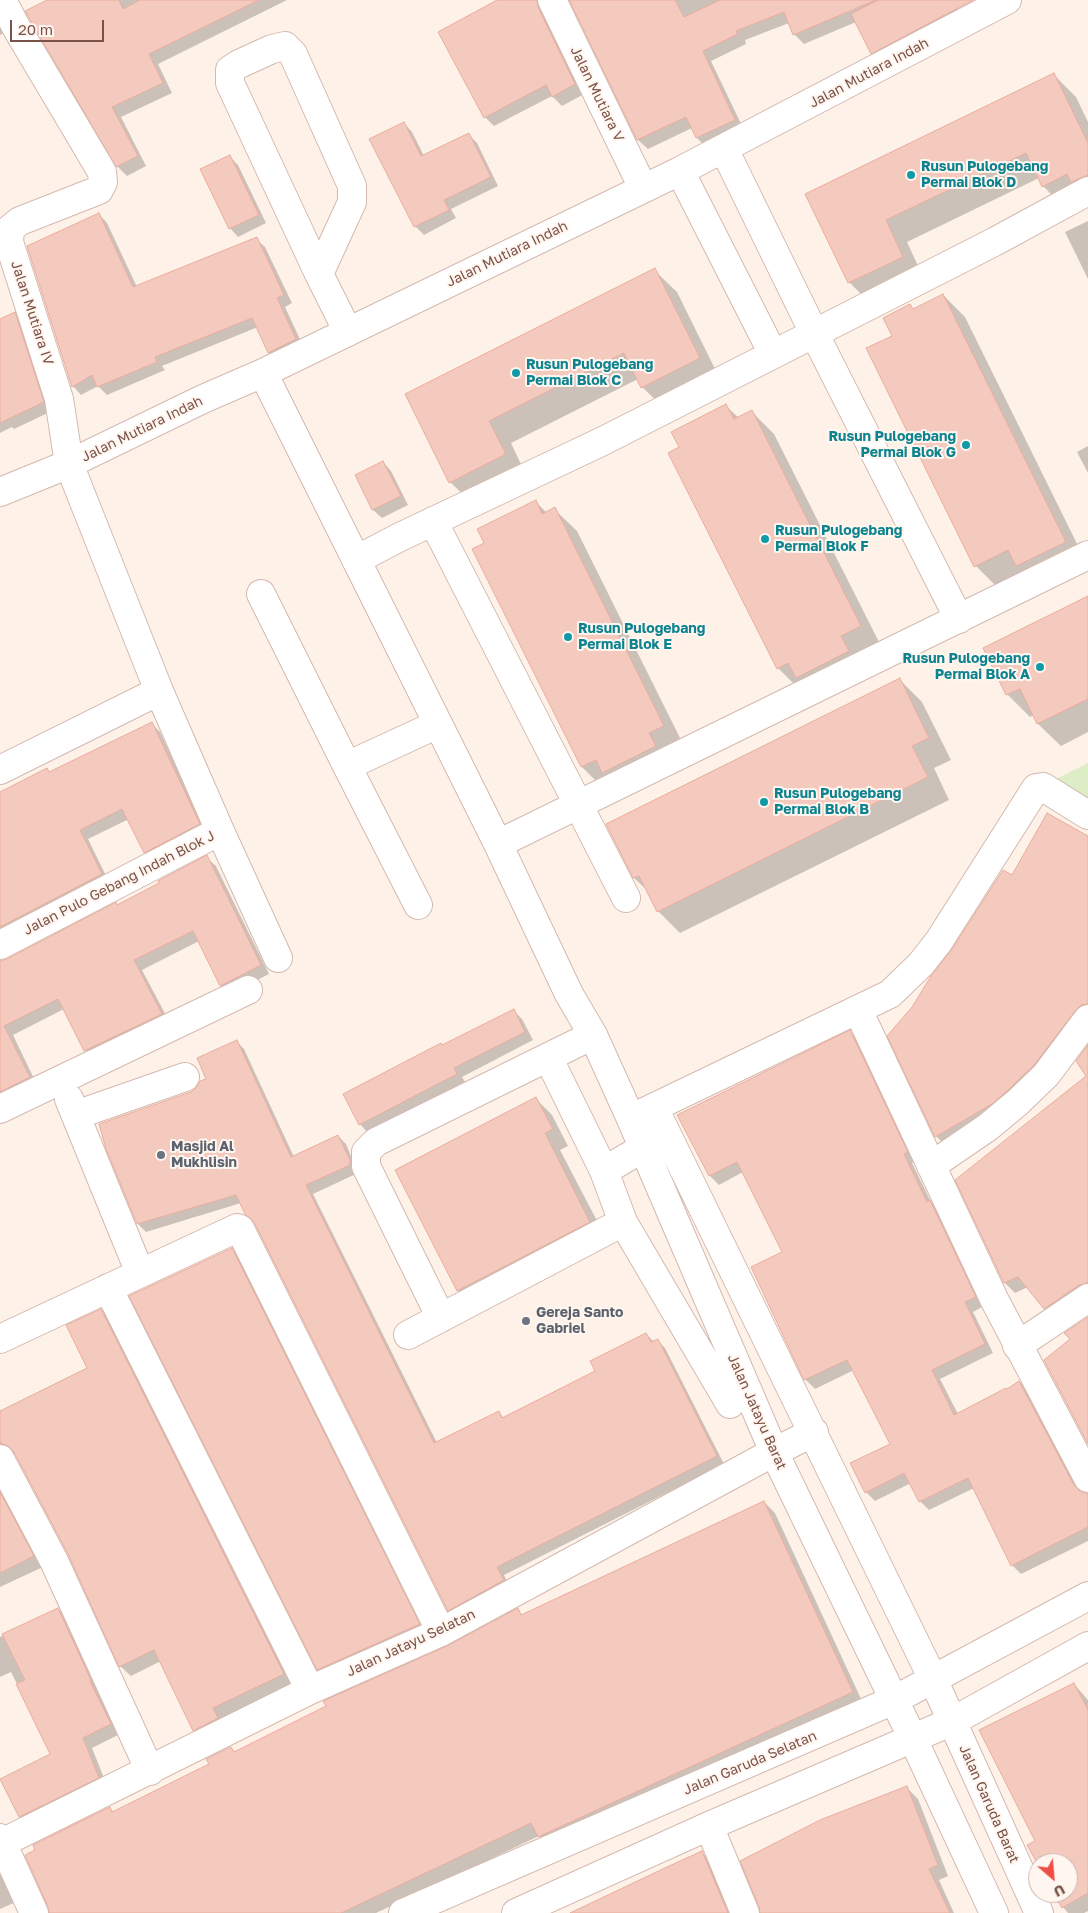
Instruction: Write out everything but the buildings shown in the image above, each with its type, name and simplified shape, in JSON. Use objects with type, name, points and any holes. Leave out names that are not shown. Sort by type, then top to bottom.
[{"type":"street","name":"Jalan Mutiara V","points":[[552,0],[643,188]]},
{"type":"street","name":"Jalan Mutiara Indah","points":[[0,492],[69,464],[203,399],[264,373],[680,171],[1007,0]]},
{"type":"street","name":"Jalan Mutiara IV","points":[[9,14],[102,172],[104,182],[99,190],[20,221],[10,229],[9,242],[59,399],[69,464]]},
{"type":"street","points":[[319,274],[352,202],[352,186],[293,54],[285,46],[272,49],[230,70],[230,83],[319,274],[348,332]]},
{"type":"street","points":[[724,149],[814,333],[959,619]]},
{"type":"street","points":[[680,171],[773,354]]},
{"type":"street","points":[[356,560],[433,521],[604,441],[994,242],[1088,190]]},
{"type":"street","points":[[264,373],[498,844],[569,994],[592,1035],[642,1113],[814,1432],[933,1679]]},
{"type":"street","points":[[69,464],[160,691],[220,831]]},
{"type":"street","points":[[433,521],[626,898]]},
{"type":"street","points":[[498,844],[580,806],[739,725],[1088,555]]},
{"type":"street","points":[[261,594],[418,906]]},
{"type":"street","points":[[0,770],[160,691]]},
{"type":"street","points":[[347,766],[438,724]]},
{"type":"street","points":[[642,1113],[890,994],[921,964],[939,940],[1036,788],[1042,787],[1088,815]]},
{"type":"street","name":"Jalan Pulo Gebang Indah Blok J","points":[[0,945],[220,831],[278,958]]},
{"type":"street","points":[[0,1109],[248,990]]},
{"type":"street","points":[[858,1010],[1017,1346],[1088,1478]]},
{"type":"street","points":[[931,1166],[988,1127],[1018,1102],[1046,1075],[1088,1019]]},
{"type":"street","points":[[442,1318],[366,1166],[366,1152],[376,1142],[592,1035]]},
{"type":"street","points":[[548,1057],[604,1171],[623,1222],[730,1404]]},
{"type":"street","points":[[140,1273],[73,1107],[185,1077]]},
{"type":"street","name":"Jalan Jatayu Barat","points":[[642,1113],[643,1148],[774,1452],[913,1739]]},
{"type":"street","points":[[604,1171],[643,1148]]},
{"type":"street","points":[[408,1335],[623,1222]]},
{"type":"street","points":[[0,1339],[237,1228],[240,1229],[440,1632]]},
{"type":"street","points":[[108,1288],[310,1690]]},
{"type":"street","points":[[1017,1346],[1088,1298]]},
{"type":"street","name":"Jalan Jatayu Selatan","points":[[1,1841],[150,1771],[310,1690],[440,1632],[814,1432]]},
{"type":"street","points":[[0,1459],[54,1561],[150,1771]]},
{"type":"street","name":"Jalan Garuda Selatan","points":[[403,1913],[894,1700],[1088,1596]]},
{"type":"street","points":[[516,1913],[708,1826],[953,1721],[1088,1646]]},
{"type":"street","name":"Jalan Garuda Barat","points":[[933,1679],[1039,1913]]},
{"type":"street","points":[[913,1739],[994,1913]]},
{"type":"street","points":[[708,1826],[745,1913]]},
{"type":"street","points":[[1,1841],[34,1913]]},
{"type":"green space","points":[[1088,763],[1088,807],[1046,784]]},
{"type":"place","name":"Rusun Pulogebang Permai Blok D","points":[[911,175]]},
{"type":"place","name":"Rusun Pulogebang Permai Blok C","points":[[516,373]]},
{"type":"place","name":"Rusun Pulogebang Permai Blok G","points":[[966,445]]},
{"type":"place","name":"Rusun Pulogebang Permai Blok F","points":[[765,539]]},
{"type":"place","name":"Rusun Pulogebang Permai Blok E","points":[[568,637]]},
{"type":"place","name":"Rusun Pulogebang Permai Blok A","points":[[1040,667]]},
{"type":"place","name":"Rusun Pulogebang Permai Blok B","points":[[764,802]]},
{"type":"place","name":"Masjid Al Mukhlisin","points":[[161,1155]]},
{"type":"place","name":"Gereja Santo Gabriel","points":[[526,1321]]}]
